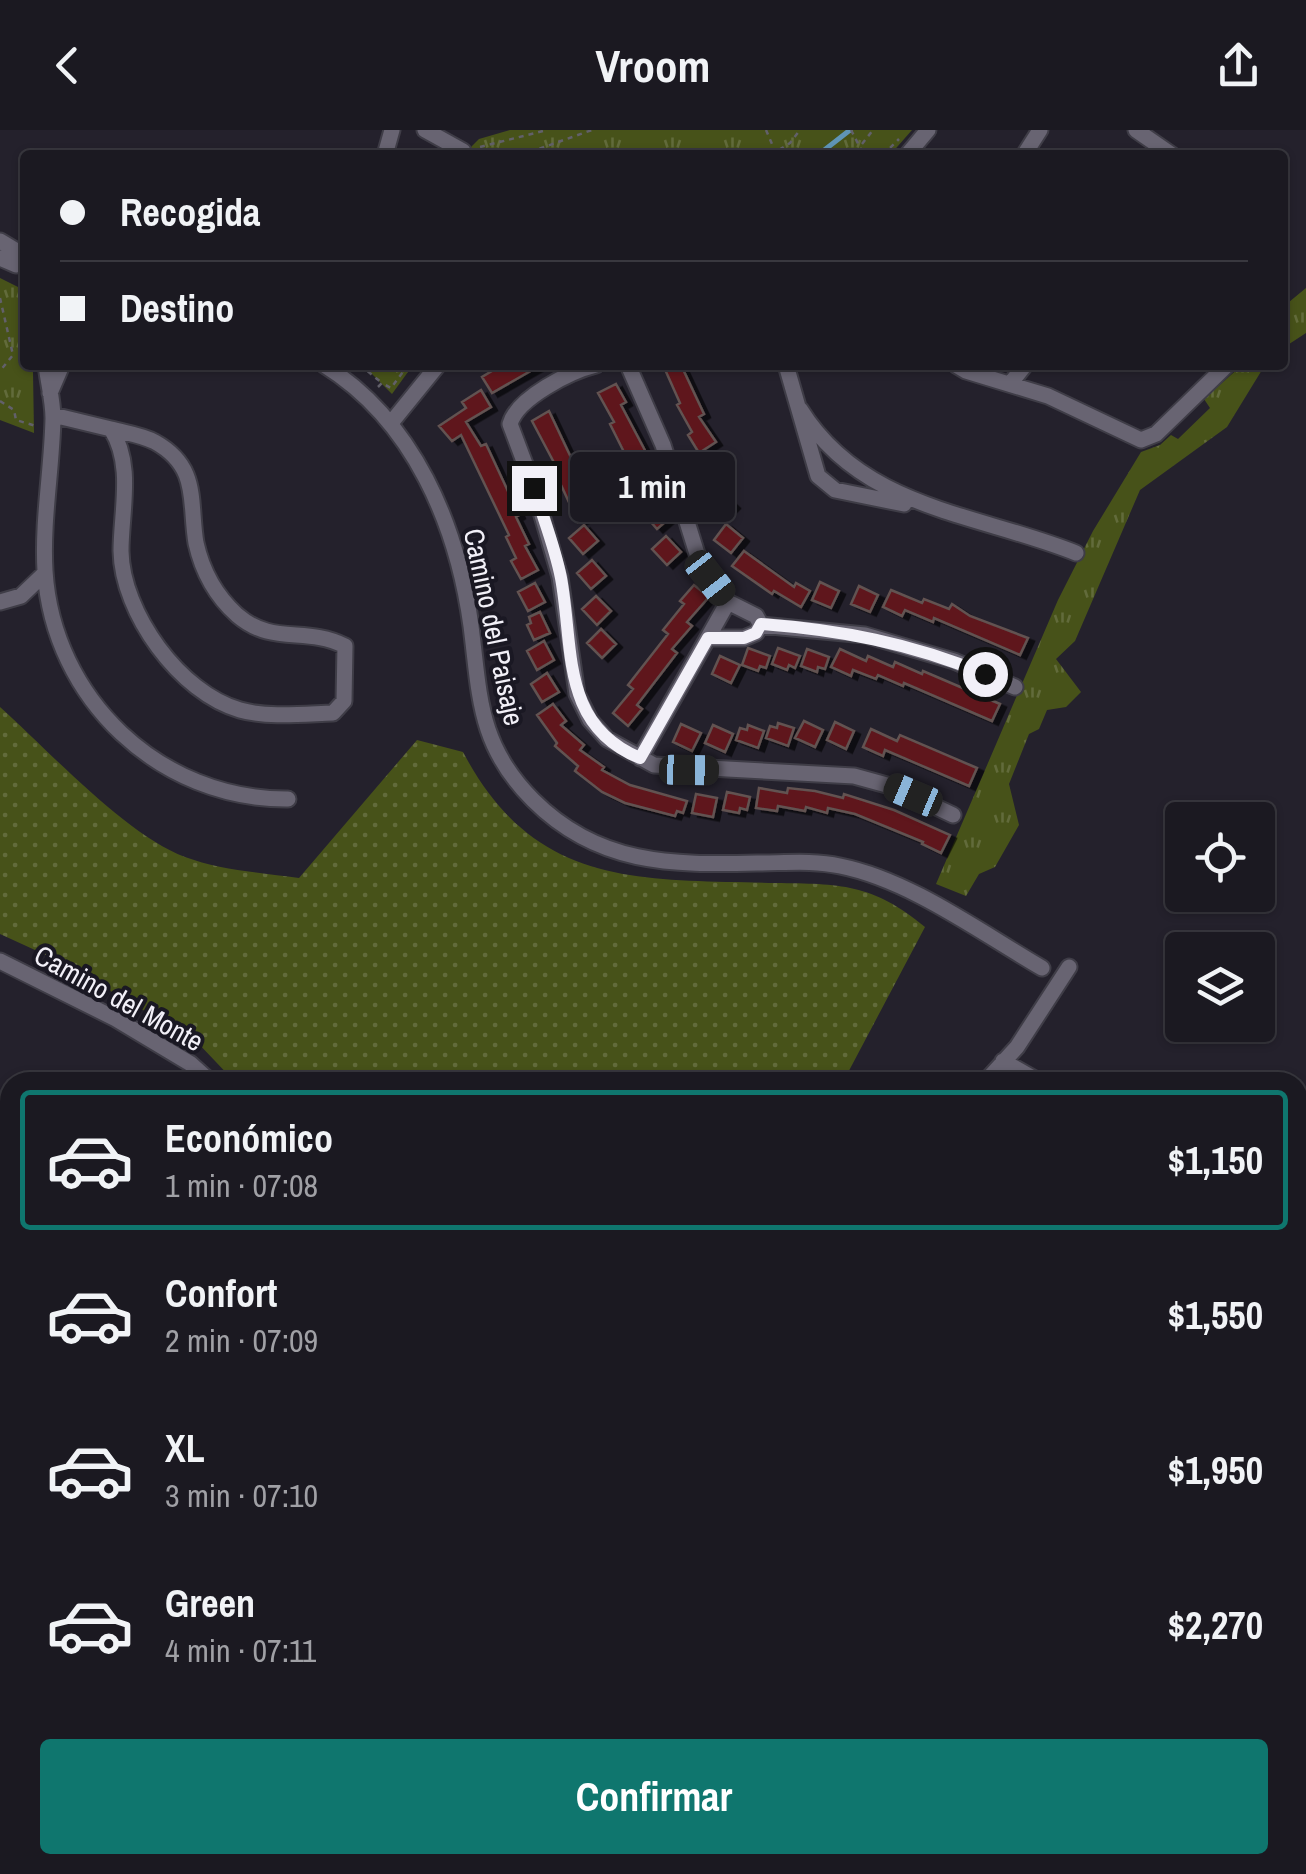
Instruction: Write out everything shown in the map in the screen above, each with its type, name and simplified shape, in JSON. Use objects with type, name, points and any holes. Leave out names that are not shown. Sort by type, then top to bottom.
[{"type":"street","points":[[425,130],[467,150]]},
{"type":"street","points":[[911,150],[928,130]]},
{"type":"street","points":[[1136,130],[1165,150]]},
{"type":"street","points":[[0,241],[20,256]]},
{"type":"street","points":[[47,370],[52,423],[44,518],[46,572],[53,620],[70,665],[94,704],[124,738],[161,764],[201,784],[244,796],[288,798]]},
{"type":"street","points":[[50,393],[60,370]]},
{"type":"street","name":"Camino del Paisaje","points":[[331,370],[368,398],[391,423],[427,478],[451,538],[466,598],[476,685],[486,726],[509,770],[543,810],[571,831],[602,846],[658,862],[796,862],[858,871],[908,890],[1042,968]]},
{"type":"street","points":[[391,423],[434,370]]},
{"type":"street","points":[[630,370],[664,445],[698,557],[728,602],[756,616],[761,624]]},
{"type":"street","points":[[788,370],[815,471],[828,486],[878,500],[923,503]]},
{"type":"street","points":[[970,370],[1048,396],[1141,440],[1156,434],[1222,370]]},
{"type":"street","points":[[1010,384],[1022,370]]},
{"type":"street","points":[[559,371],[516,411],[510,419],[510,429],[534,488],[560,578],[577,694],[598,730],[617,746],[654,765],[689,770],[854,776],[894,787],[953,815]]},
{"type":"street","points":[[800,409],[826,444],[875,484],[1076,553]]},
{"type":"street","points":[[52,423],[111,430],[154,442],[180,464],[193,493],[200,558],[214,587],[235,613],[262,632],[328,637],[345,646],[344,702],[333,713],[258,714],[236,710],[198,688],[166,658],[142,621],[124,573],[124,466],[119,442],[111,430]]},
{"type":"street","points":[[0,602],[21,596],[46,572]]},
{"type":"street","points":[[640,758],[728,602]]},
{"type":"street","points":[[708,638],[744,638],[756,633],[761,624]]},
{"type":"street","points":[[761,624],[864,635],[954,661],[1015,687]]},
{"type":"street","name":"Camino del Monte","points":[[0,961],[116,1019],[200,1072]]},
{"type":"street","points":[[993,1072],[1017,1047],[1069,968]]},
{"type":"street","points":[[1003,1060],[1023,1072]]},
{"type":"path","points":[[472,150],[547,130]]},
{"type":"path","points":[[540,150],[592,130]]},
{"type":"path","points":[[779,150],[800,130]]},
{"type":"path","points":[[851,130],[862,150]]},
{"type":"path","points":[[860,146],[874,130]]},
{"type":"path","points":[[888,150],[906,132]]},
{"type":"path","points":[[0,298],[13,356],[0,371]]},
{"type":"path","points":[[366,370],[390,388],[404,370]]},
{"type":"path","points":[[368,398],[382,383]]},
{"type":"path","points":[[0,401],[14,410],[16,420],[52,423]]},
{"type":"green space","points":[[510,130],[912,130],[894,150],[468,150],[479,139]]},
{"type":"green space","points":[[0,278],[18,287],[20,370],[33,370],[34,433],[0,420]]},
{"type":"green space","points":[[1306,288],[1306,333],[1288,345],[1288,303]]},
{"type":"green space","points":[[368,370],[409,370],[392,394]]},
{"type":"green space","points":[[1236,370],[1262,370],[1227,427],[1140,490],[1075,641],[1056,659],[1081,692],[1066,707],[1047,710],[1039,729],[1029,734],[1009,784],[1019,825],[995,867],[979,874],[966,896],[936,884],[1058,600],[1093,531],[1141,452],[1160,445],[1171,435],[1178,439],[1210,408],[1204,399]]},
{"type":"green space","points":[[0,707],[138,830],[185,857],[212,865],[299,878],[417,740],[463,752],[492,797],[523,830],[558,853],[595,867],[679,880],[818,884],[854,889],[888,902],[925,927],[848,1072],[225,1072],[196,1041],[59,961],[0,934]]},
{"type":"building","points":[[494,370],[532,370],[492,393],[482,377]]},
{"type":"building","points":[[665,370],[683,370],[704,414],[699,417],[716,442],[699,453],[688,435],[692,432],[677,405],[680,403]]},
{"type":"building","points":[[616,384],[626,402],[621,405],[649,458],[632,468],[598,393]]},
{"type":"building","points":[[481,390],[491,407],[466,422],[481,446],[486,444],[519,515],[516,517],[529,544],[525,546],[538,570],[521,579],[511,561],[516,558],[506,537],[509,535],[461,435],[452,441],[439,426],[466,408],[462,402]]},
{"type":"building","points":[[549,411],[583,483],[578,486],[590,508],[586,511],[589,516],[578,522],[556,474],[559,472],[532,421]]},
{"type":"building","points":[[713,457],[727,473],[712,486],[698,469]]},
{"type":"building","points":[[646,472],[656,491],[652,493],[672,516],[657,529],[643,513],[629,482]]},
{"type":"building","points":[[718,490],[734,505],[720,519],[705,504]]},
{"type":"building","points":[[726,524],[743,538],[731,553],[714,540]]},
{"type":"building","points":[[584,525],[598,541],[583,554],[569,538]]},
{"type":"building","points":[[666,536],[681,552],[667,565],[652,549]]},
{"type":"building","points":[[744,551],[794,587],[796,583],[810,591],[801,607],[774,591],[772,594],[732,566]]},
{"type":"building","points":[[592,560],[606,576],[591,589],[577,573]]},
{"type":"building","points":[[820,582],[839,591],[831,608],[812,600]]},
{"type":"building","points":[[535,583],[545,602],[528,611],[518,592]]},
{"type":"building","points":[[694,585],[709,597],[687,622],[692,626],[672,649],[677,653],[637,705],[642,709],[628,726],[613,713],[633,689],[628,685],[668,634],[663,630]]},
{"type":"building","points":[[859,586],[878,595],[870,612],[851,604]]},
{"type":"building","points":[[891,590],[922,603],[924,599],[949,609],[952,604],[970,616],[1028,638],[1020,655],[934,618],[933,622],[905,610],[902,616],[883,607]]},
{"type":"building","points":[[596,596],[611,611],[597,625],[582,609]]},
{"type":"building","points":[[540,612],[550,633],[534,640],[527,625],[531,623],[529,617]]},
{"type":"building","points":[[601,629],[616,644],[602,658],[587,643]]},
{"type":"building","points":[[544,641],[554,660],[537,670],[527,651]]},
{"type":"building","points":[[748,648],[770,656],[766,668],[760,666],[758,671],[742,665]]},
{"type":"building","points":[[778,648],[800,656],[795,668],[789,665],[787,670],[772,664]]},
{"type":"building","points":[[807,649],[829,657],[825,669],[818,667],[817,672],[801,666]]},
{"type":"building","points":[[840,649],[866,661],[868,656],[893,667],[895,662],[922,674],[923,671],[1000,704],[992,721],[904,683],[903,686],[853,670],[851,676],[831,667]]},
{"type":"building","points":[[720,656],[740,665],[731,683],[712,674]]},
{"type":"building","points":[[547,673],[559,692],[542,702],[531,684]]},
{"type":"building","points":[[553,704],[566,721],[561,725],[584,745],[580,750],[604,767],[602,770],[630,785],[687,801],[683,813],[677,811],[675,816],[625,803],[602,792],[575,771],[578,766],[555,746],[557,743],[537,715]]},
{"type":"building","points":[[804,721],[823,730],[815,747],[795,738]]},
{"type":"building","points":[[835,722],[854,731],[846,749],[827,740]]},
{"type":"building","points":[[778,723],[794,728],[788,746],[766,738],[770,726],[777,728]]},
{"type":"building","points":[[681,724],[701,733],[692,751],[673,742]]},
{"type":"building","points":[[713,725],[733,734],[725,752],[705,743]]},
{"type":"building","points":[[748,725],[764,731],[758,748],[736,740],[740,728],[747,730]]},
{"type":"building","points":[[871,729],[897,741],[900,735],[977,768],[969,786],[885,750],[883,756],[863,747]]},
{"type":"building","points":[[759,788],[787,793],[788,788],[815,791],[843,798],[844,794],[894,810],[950,835],[941,853],[855,814],[828,808],[827,813],[806,807],[805,811],[778,806],[777,811],[756,808]]},
{"type":"building","points":[[727,792],[750,797],[747,810],[723,810]]},
{"type":"building","points":[[696,794],[717,798],[713,817],[692,813]]},
{"type":"waterway","points":[[824,150],[850,130]]},
{"type":"route","points":[[534,488],[560,578],[577,694],[598,730],[640,758],[708,638],[744,638],[756,633],[761,624],[864,635],[985,674]]}]
